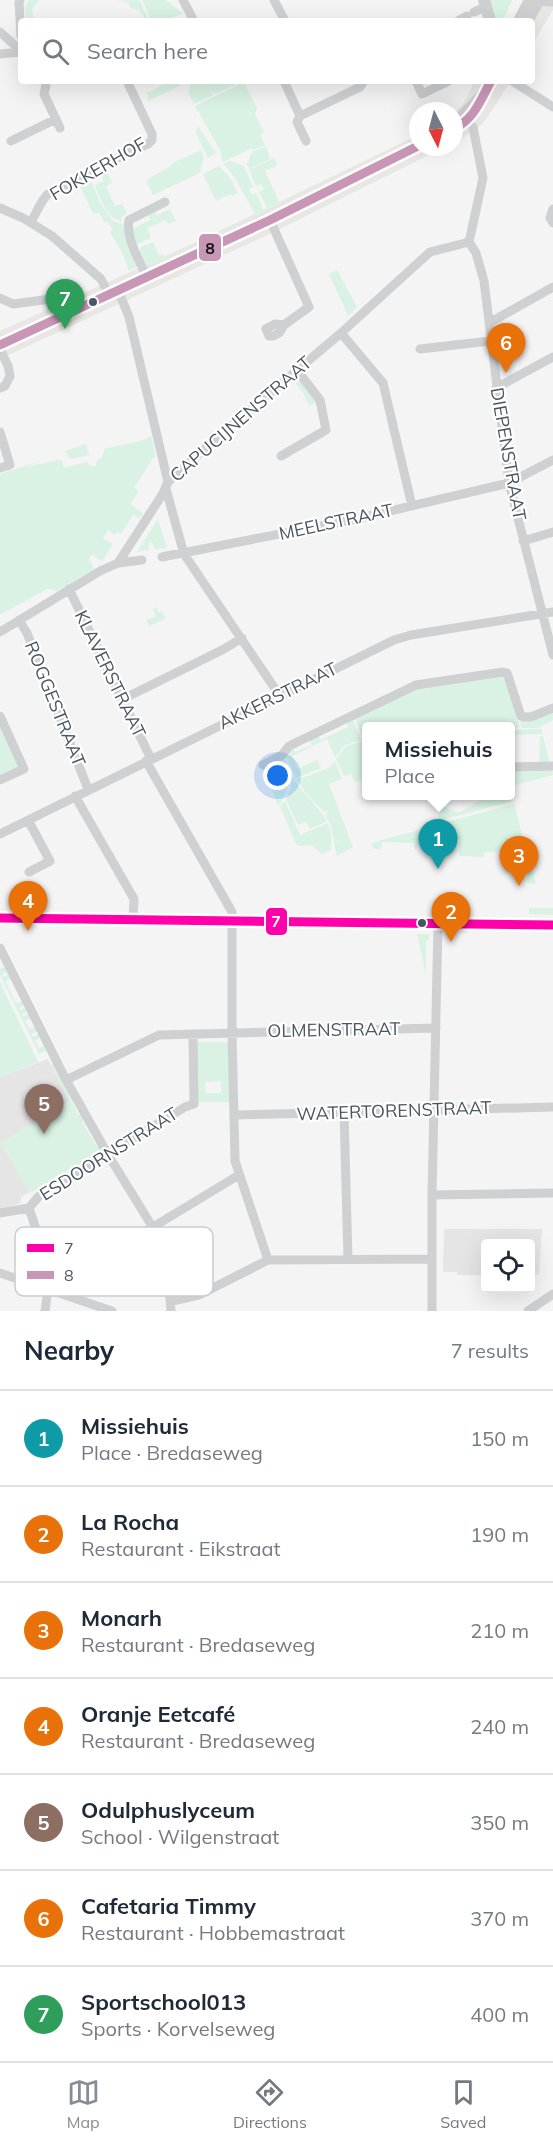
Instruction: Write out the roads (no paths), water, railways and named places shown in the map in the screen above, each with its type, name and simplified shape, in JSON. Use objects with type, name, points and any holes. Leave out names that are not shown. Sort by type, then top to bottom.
[{"type":"street","points":[[20,0],[20,18]]},
{"type":"street","points":[[183,0],[192,18]]},
{"type":"street","points":[[274,0],[283,18]]},
{"type":"street","points":[[535,0],[553,1]]},
{"type":"street","points":[[521,18],[535,0]]},
{"type":"street","points":[[528,18],[535,0]]},
{"type":"street","points":[[463,18],[478,9]]},
{"type":"street","points":[[0,33],[18,48]]},
{"type":"street","points":[[0,54],[18,51]]},
{"type":"street","points":[[11,141],[58,124],[44,94],[46,84]]},
{"type":"street","name":"FOKKERHOF","points":[[31,222],[48,194],[99,171],[102,165],[152,140],[152,134],[128,84]]},
{"type":"street","points":[[285,84],[300,116]]},
{"type":"street","points":[[306,141],[297,122],[300,116],[362,84]]},
{"type":"street","points":[[418,84],[423,94],[443,84]]},
{"type":"street","points":[[463,120],[489,84]]},
{"type":"street","points":[[517,84],[553,107]]},
{"type":"street","points":[[466,118],[475,134],[483,178],[469,242]]},
{"type":"street","points":[[0,388],[5,386],[10,376],[0,347],[270,220],[409,150]]},
{"type":"street","points":[[147,277],[133,247],[128,226],[129,220],[165,202]]},
{"type":"street","points":[[0,208],[31,222],[52,236],[101,279],[129,316],[184,554],[280,696]]},
{"type":"street","points":[[553,208],[550,218],[553,224]]},
{"type":"street","points":[[270,220],[309,307],[284,325]]},
{"type":"street","name":"DIEPENSTRAAT","points":[[469,242],[476,254],[484,281],[508,483],[553,655]]},
{"type":"street","name":"CAPUCIJNENSTRAAT","points":[[118,563],[167,485],[430,252],[469,242]]},
{"type":"street","points":[[489,323],[553,287]]},
{"type":"street","points":[[0,298],[13,304],[66,297],[83,306]]},
{"type":"street","points":[[341,333],[383,383],[412,506]]},
{"type":"street","points":[[420,349],[490,341]]},
{"type":"street","points":[[496,388],[553,357]]},
{"type":"street","points":[[281,456],[326,430],[320,400],[297,370]]},
{"type":"street","points":[[0,432],[10,465],[0,468]]},
{"type":"street","name":"MEELSTRAAT","points":[[162,557],[412,506],[508,483],[553,460]]},
{"type":"street","points":[[523,541],[553,532]]},
{"type":"street","points":[[0,632],[100,571],[118,563],[141,560]]},
{"type":"street","name":"KLAVERSTRAAT","points":[[69,589],[123,699],[148,760],[232,912],[235,1161],[268,1260]]},
{"type":"street","name":"AKKERSTRAAT","points":[[0,834],[394,640],[411,635],[553,612]]},
{"type":"street","name":"ROGGESTRAAT","points":[[19,620],[27,633],[88,789]]},
{"type":"street","points":[[123,699],[242,638]]},
{"type":"street","points":[[263,765],[282,755],[290,746],[416,685],[503,672],[507,673],[521,716],[538,715],[553,708]]},
{"type":"street","points":[[0,716],[24,769],[0,780]]},
{"type":"street","points":[[515,767],[553,766]]},
{"type":"street","name":"ROGGESTRAAT","points":[[75,796],[134,899],[133,920]]},
{"type":"street","points":[[28,820],[50,861],[29,872]]},
{"type":"street","points":[[0,918],[553,925]]},
{"type":"street","points":[[432,1311],[431,1259],[438,924]]},
{"type":"street","points":[[0,948],[66,1080],[107,1153],[153,1227],[239,1175]]},
{"type":"street","name":"OLMENSTRAAT","points":[[66,1080],[160,1035],[436,1028]]},
{"type":"street","name":"ESDOORNSTRAAT","points":[[29,1208],[39,1196],[107,1153],[185,1107],[194,1104],[193,1034]]},
{"type":"street","name":"WATERTORENSTRAAT","points":[[235,1115],[553,1107]]},
{"type":"street","points":[[344,1112],[348,1259]]},
{"type":"street","points":[[432,1196],[553,1193]]},
{"type":"street","points":[[0,1213],[29,1208],[35,1227]]},
{"type":"street","points":[[213,1288],[268,1260],[431,1259]]},
{"type":"street","points":[[0,1273],[15,1276]]},
{"type":"street","points":[[528,1311],[553,1294]]},
{"type":"street","points":[[45,1311],[48,1296]]},
{"type":"street","points":[[78,1296],[112,1311]]},
{"type":"street","points":[[171,1296],[171,1311]]},
{"type":"street","points":[[171,1301],[194,1296]]},
{"type":"place","name":"Sportschool013","points":[[65,329]]},
{"type":"place","name":"Cafetaria Timmy","points":[[506,373]]},
{"type":"place","name":"Missiehuis","points":[[438,869]]},
{"type":"place","name":"Monarh","points":[[519,886]]},
{"type":"place","name":"Oranje Eetcafé","points":[[28,931]]},
{"type":"place","name":"La Rocha","points":[[451,942]]},
{"type":"place","name":"Odulphuslyceum","points":[[44,1134]]}]
